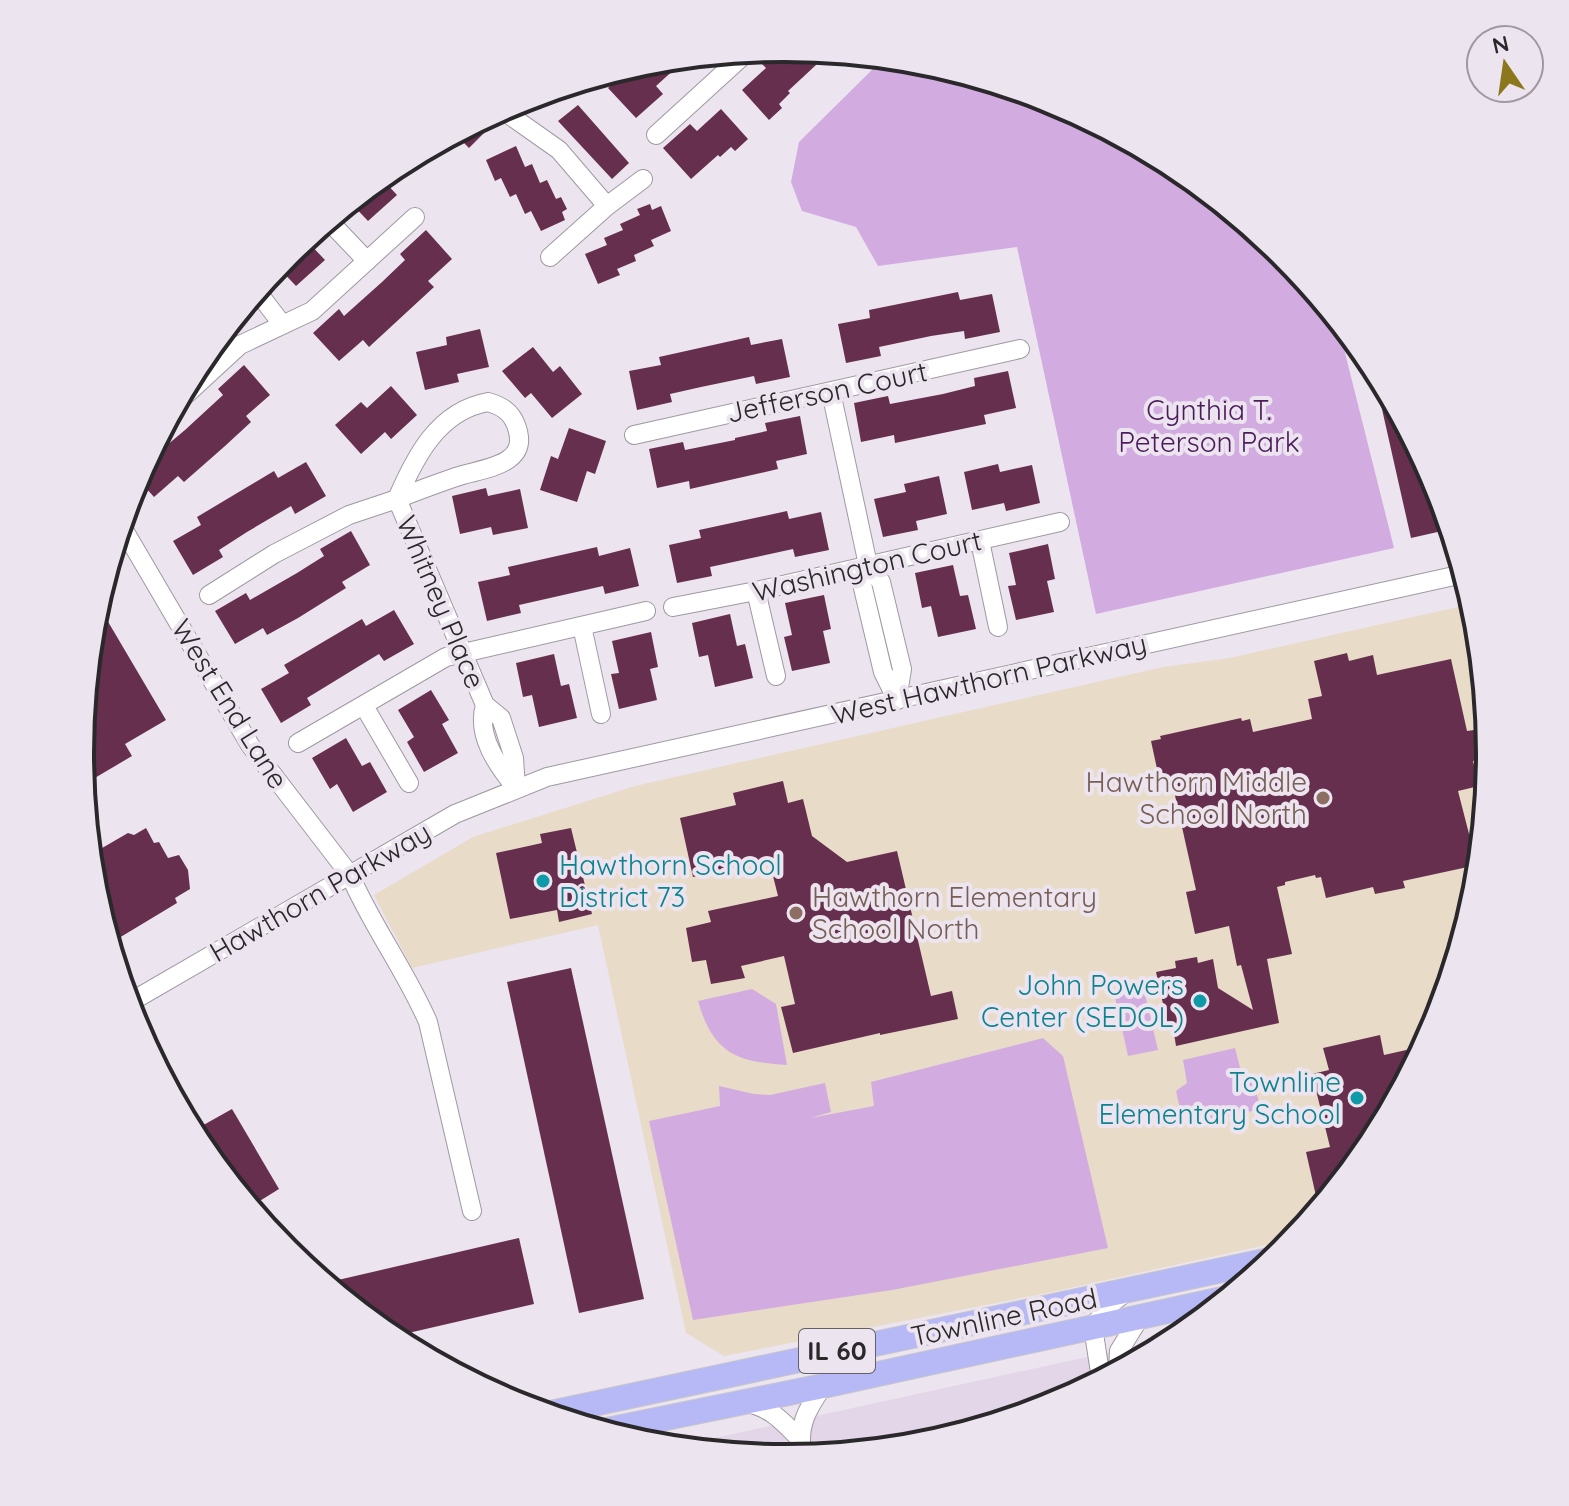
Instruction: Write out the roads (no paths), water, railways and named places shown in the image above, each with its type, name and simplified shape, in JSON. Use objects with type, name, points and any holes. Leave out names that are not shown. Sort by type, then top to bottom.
[{"type":"main road","name":"Townline Road","points":[[569,1409],[1249,1264]]},
{"type":"main road","name":"Townline Road","points":[[628,1426],[1201,1304]]},
{"type":"street","points":[[656,135],[734,64]]},
{"type":"street","points":[[514,118],[559,150],[607,206]]},
{"type":"street","points":[[550,257],[607,206],[643,179]]},
{"type":"street","points":[[204,378],[240,345],[312,311],[415,217]]},
{"type":"street","points":[[335,228],[367,261]]},
{"type":"street","points":[[263,299],[282,324]]},
{"type":"street","name":"Jefferson Court","points":[[634,435],[1020,349]]},
{"type":"street","points":[[831,392],[868,565],[862,584],[883,672],[897,700]]},
{"type":"street","points":[[209,595],[274,554],[349,515],[397,499],[461,475],[497,467],[508,460],[519,443],[518,431],[509,412],[488,402],[476,404],[450,418],[414,459],[397,499]]},
{"type":"street","name":"Whitney Place","points":[[397,499],[485,705],[480,721],[496,764],[516,788]]},
{"type":"street","name":"Washington Court","points":[[673,607],[1060,522]]},
{"type":"street","name":"West End Lane","points":[[128,537],[250,745],[350,875],[360,900],[416,994],[428,1022],[472,1211]]},
{"type":"street","points":[[980,541],[998,627]]},
{"type":"street","name":"West Hawthorn Parkway","points":[[516,788],[547,777],[1453,576]]},
{"type":"street","points":[[756,591],[776,676]]},
{"type":"street","points":[[298,743],[446,657],[646,611]]},
{"type":"street","points":[[582,626],[601,714]]},
{"type":"street","points":[[364,706],[409,783]]},
{"type":"street","name":"Hawthorn Parkway","points":[[139,997],[455,814],[516,788]]},
{"type":"street","points":[[1099,1368],[1093,1327],[1109,1305],[1129,1290]]},
{"type":"street","points":[[1119,1357],[1119,1351],[1140,1317]]},
{"type":"street","points":[[1053,1336],[1085,1347],[1097,1369]]},
{"type":"street","points":[[801,1444],[806,1410],[823,1386]]},
{"type":"street","points":[[743,1402],[764,1406],[774,1412],[798,1444]]},
{"type":"place","name":"Hawthorn Middle School North","points":[[1323,798]]},
{"type":"place","name":"Hawthorn School District 73","points":[[543,881]]},
{"type":"place","name":"Hawthorn Elementary School North","points":[[796,913]]},
{"type":"place","name":"John Powers Center (SEDOL)","points":[[1200,1001]]},
{"type":"place","name":"Townline Elementary School","points":[[1357,1098]]},
{"type":"park label","name":"Cynthia T. Peterson Park","points":[[1209,426]]}]
